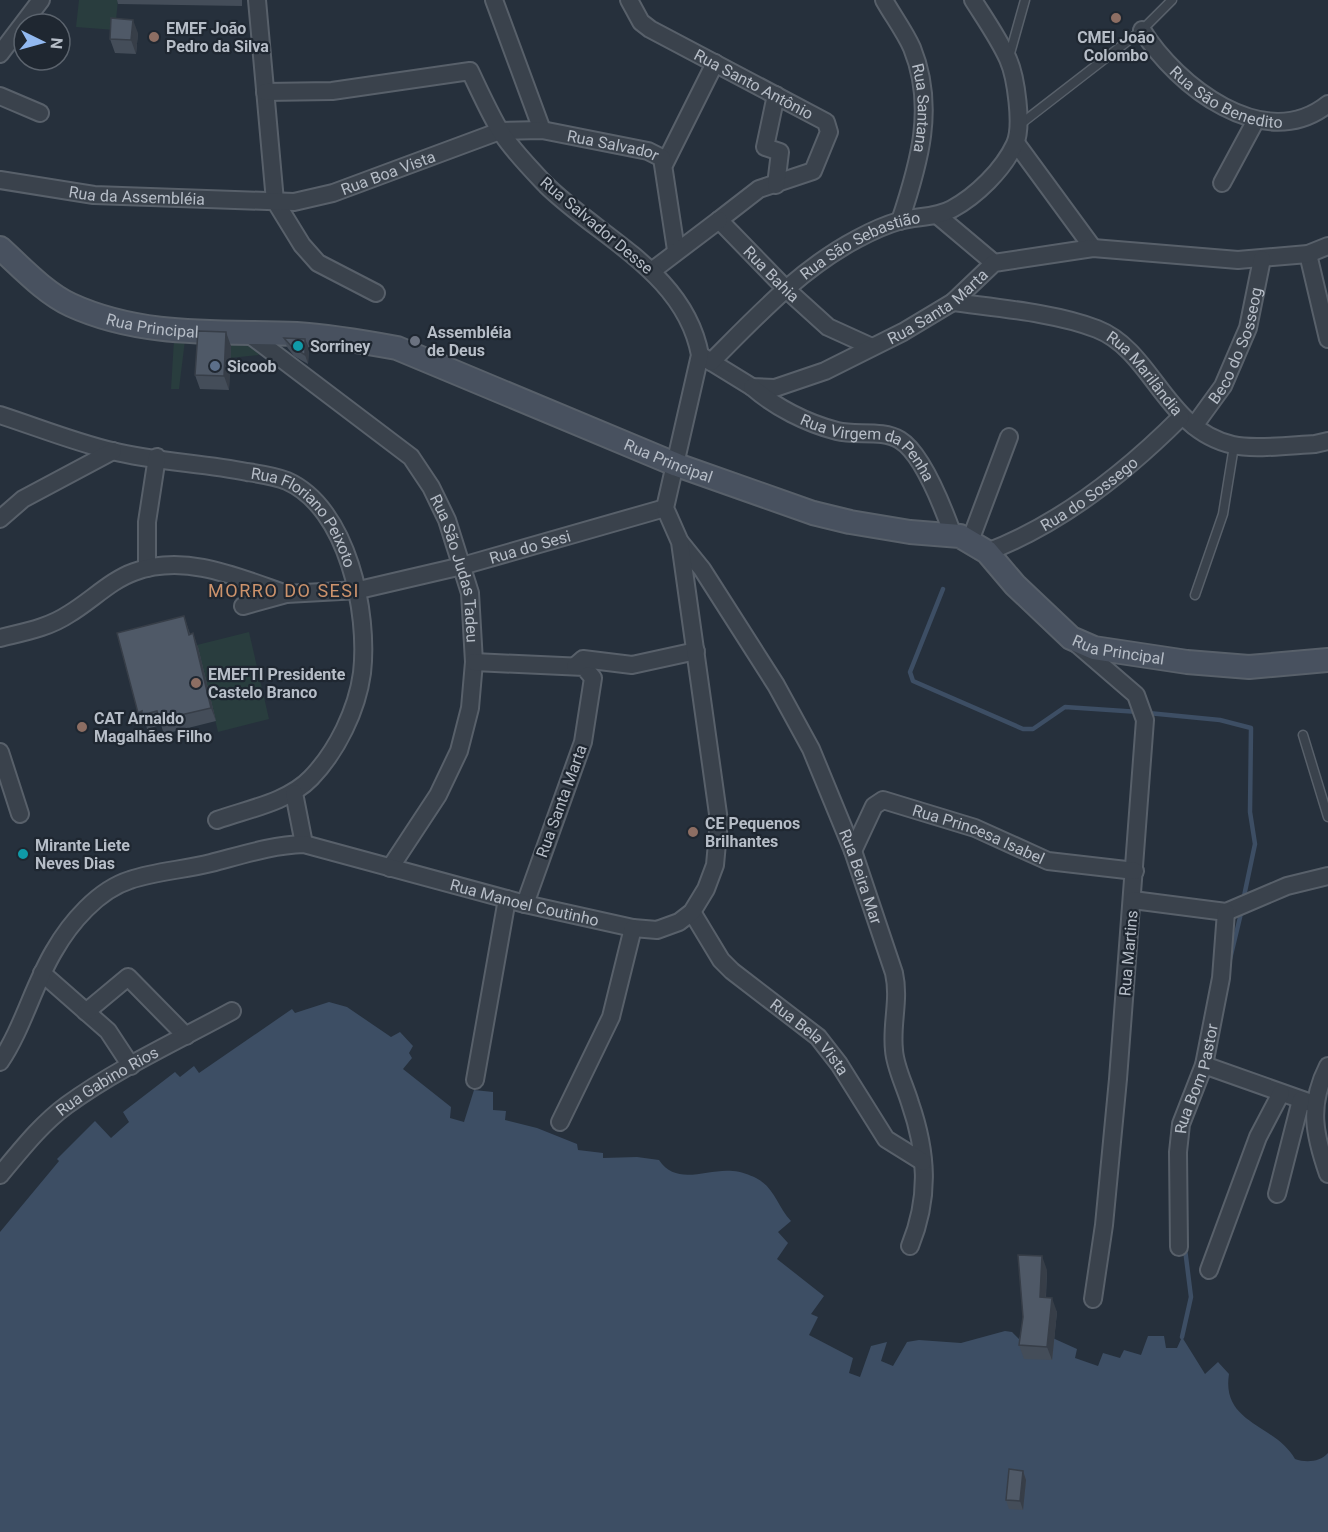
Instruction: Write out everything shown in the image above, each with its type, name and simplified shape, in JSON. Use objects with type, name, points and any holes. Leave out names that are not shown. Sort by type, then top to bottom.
[{"type":"street","points":[[0,54],[41,0]]},
{"type":"street","points":[[257,0],[275,201],[302,245],[318,264],[376,293]]},
{"type":"street","points":[[494,0],[542,130],[500,130]]},
{"type":"street","name":"Rua Santo Antônio","points":[[629,0],[634,13],[650,29],[826,122],[829,132],[813,171],[759,189],[719,220]]},
{"type":"street","name":"Rua Santana","points":[[884,0],[912,47],[921,79],[924,111],[918,167],[900,221]]},
{"type":"street","points":[[973,0],[1008,60],[1015,85],[1018,126],[1016,143],[1093,248]]},
{"type":"street","name":"Rua São Benedito","points":[[1142,30],[1154,50],[1179,75],[1233,112],[1256,120],[1282,122],[1311,115],[1328,104]]},
{"type":"street","points":[[664,163],[715,63]]},
{"type":"street","name":"Rua Salvador Desse","points":[[265,92],[332,91],[470,71],[500,130],[547,185],[652,270],[682,310],[706,359]]},
{"type":"street","points":[[776,95],[765,147],[780,152],[776,185]]},
{"type":"street","points":[[0,96],[40,113]]},
{"type":"street","points":[[1222,183],[1256,120]]},
{"type":"street","name":"Rua Boa Vista","points":[[275,201],[294,202],[333,193],[500,130]]},
{"type":"street","name":"Rua Salvador","points":[[542,130],[648,151],[662,158],[676,250]]},
{"type":"street","name":"Rua São Sebastião","points":[[706,359],[819,260],[859,238],[900,221],[937,215],[951,210],[981,187],[1000,168],[1016,143]]},
{"type":"street","name":"Rua da Assembléia","points":[[0,180],[94,195],[275,201]]},
{"type":"street","points":[[937,215],[994,263]]},
{"type":"street","points":[[652,270],[719,220]]},
{"type":"street","name":"Rua Bahia","points":[[719,220],[786,289],[828,327],[872,347]]},
{"type":"street","name":"Rua Santa Marta","points":[[752,387],[775,388],[800,381],[872,347],[953,302],[994,263],[1093,248],[1238,260],[1308,254],[1328,246]]},
{"type":"street","name":"Rua Principal","points":[[0,248],[70,305],[107,318],[159,330],[250,335],[308,335],[397,348],[677,465],[813,513],[850,522],[970,543],[1071,638],[1102,650],[1187,662],[1249,666],[1328,660]]},
{"type":"street","points":[[1308,254],[1328,339]]},
{"type":"street","name":"Beco do Sosseog","points":[[1188,421],[1223,386],[1248,328],[1262,259]]},
{"type":"street","name":"Rua Marilândia","points":[[953,302],[1027,312],[1098,329],[1131,352],[1188,421],[1234,446],[1315,444],[1328,441]]},
{"type":"street","name":"Rua São Judas Tadeu","points":[[250,335],[411,457],[431,487],[447,520],[470,593],[474,662],[470,708],[459,751],[438,795],[390,868]]},
{"type":"street","points":[[692,912],[706,889],[715,865],[719,831],[680,542],[665,508],[706,359],[752,387]]},
{"type":"street","name":"Rua Virgem da Penha","points":[[752,387],[772,404],[837,431],[885,435],[900,440],[914,454],[970,543]]},
{"type":"street","name":"Rua Floriano Peixoto","points":[[0,415],[113,451],[263,475],[286,481],[308,495],[329,520],[341,543],[359,590],[362,675],[351,711],[338,741],[312,777],[294,793],[217,820]]},
{"type":"street","name":"Rua do Sossego","points":[[970,543],[1021,539],[1137,461],[1188,421]]},
{"type":"street","points":[[970,543],[1009,437]]},
{"type":"street","points":[[0,519],[23,499],[113,451]]},
{"type":"street","points":[[147,568],[147,522],[157,457]]},
{"type":"street","name":"Rua do Sesi","points":[[243,606],[286,594],[359,590],[462,566],[665,508]]},
{"type":"street","name":"Rua Beira Mar","points":[[680,542],[702,569],[811,749],[854,851],[894,973],[898,992],[893,1035],[894,1053],[919,1128],[923,1162],[924,1189],[920,1220],[910,1245]]},
{"type":"street","name":"Rua do Sesi","points":[[0,638],[55,623],[132,572],[147,568],[197,566],[230,574],[286,594]]},
{"type":"street","name":"Rua Martins","points":[[1071,638],[1136,695],[1143,709],[1145,732],[1104,1225],[1093,1299]]},
{"type":"street","points":[[474,662],[574,666],[583,659],[632,665],[696,651]]},
{"type":"street","name":"Rua Santa Marta","points":[[525,904],[583,742],[593,678],[584,667],[574,666]]},
{"type":"street","points":[[0,752],[20,814]]},
{"type":"street","points":[[294,793],[304,844]]},
{"type":"street","name":"Rua Princesa Isabel","points":[[854,851],[874,806],[883,800],[975,828],[1048,861],[1135,871]]},
{"type":"street","name":"Rua Manoel Coutinho","points":[[0,1062],[15,1036],[42,973],[72,923],[111,889],[128,880],[207,864],[279,844],[304,844],[525,904],[633,928],[657,930],[679,922],[692,912]]},
{"type":"street","points":[[1132,900],[1226,912],[1287,886],[1328,876]]},
{"type":"street","points":[[475,1080],[507,899]]},
{"type":"street","name":"Rua Bela Vista","points":[[692,912],[721,960],[732,971],[828,1047],[886,1139],[923,1162]]},
{"type":"street","name":"Rua Bom Pastor","points":[[1179,1246],[1178,1152],[1181,1124],[1204,1065],[1221,978],[1226,912]]},
{"type":"street","points":[[560,1122],[611,1017],[633,928]]},
{"type":"street","points":[[42,973],[108,1031],[131,1066]]},
{"type":"street","points":[[86,1012],[128,977],[186,1036]]},
{"type":"street","name":"Rua Gabino Rios","points":[[0,1175],[32,1137],[68,1104],[131,1066],[232,1011]]},
{"type":"street","points":[[1204,1065],[1307,1102]]},
{"type":"street","points":[[1277,1194],[1307,1102],[1328,1066]]},
{"type":"street","points":[[1209,1270],[1258,1137],[1281,1093]]},
{"type":"street","points":[[1307,1102],[1328,1174]]},
{"type":"lane","points":[[1008,60],[1025,0]]},
{"type":"lane","points":[[1018,126],[1142,30],[1172,0]]},
{"type":"lane","points":[[1195,595],[1222,514],[1234,446]]},
{"type":"lane","points":[[1303,735],[1328,817]]},
{"type":"green space","points":[[79,0],[118,0],[115,30],[76,27]]},
{"type":"green space","points":[[174,340],[185,340],[179,389],[171,389]]},
{"type":"green space","points":[[231,343],[252,345],[259,355],[230,358]]},
{"type":"green space","points":[[249,632],[269,719],[218,732],[197,645]]},
{"type":"water","points":[[329,1002],[347,1007],[391,1037],[400,1032],[413,1046],[409,1053],[412,1058],[403,1069],[451,1107],[450,1118],[464,1122],[474,1090],[493,1092],[493,1110],[506,1111],[505,1120],[537,1128],[577,1144],[578,1150],[603,1153],[603,1158],[637,1157],[659,1160],[674,1173],[683,1175],[723,1171],[739,1172],[762,1182],[772,1192],[791,1221],[778,1232],[788,1243],[777,1259],[824,1296],[811,1314],[818,1317],[809,1335],[853,1358],[849,1373],[860,1377],[871,1346],[887,1342],[881,1361],[893,1366],[907,1342],[919,1340],[961,1343],[1005,1331],[1012,1332],[1019,1339],[1021,1334],[1046,1335],[1077,1349],[1075,1358],[1098,1366],[1103,1353],[1120,1358],[1124,1350],[1141,1355],[1148,1336],[1164,1336],[1166,1348],[1177,1348],[1182,1337],[1205,1374],[1218,1362],[1229,1374],[1229,1391],[1233,1403],[1241,1414],[1286,1447],[1295,1459],[1313,1461],[1328,1453],[1328,1532],[0,1532],[0,1232],[59,1161],[57,1159],[95,1121],[111,1138],[129,1122],[123,1112],[175,1072],[180,1077],[194,1066],[199,1073],[292,1009],[295,1013]]},
{"type":"building","points":[[111,18],[133,20],[131,40],[110,39]]},
{"type":"building","points":[[198,331],[226,332],[224,376],[195,375]]},
{"type":"building","points":[[284,338],[305,339],[305,355],[291,346]]},
{"type":"building","points":[[184,616],[189,635],[193,633],[211,708],[159,720],[157,711],[142,715],[142,711],[138,713],[117,633]]},
{"type":"building","points":[[1018,1255],[1042,1256],[1040,1297],[1052,1298],[1047,1347],[1019,1345],[1023,1317]]},
{"type":"building","points":[[1009,1469],[1023,1471],[1020,1501],[1006,1500]]},
{"type":"waterway","points":[[943,589],[910,672],[913,681],[1023,729],[1033,729],[1065,707],[1139,712]]},
{"type":"waterway","points":[[1148,713],[1220,720],[1251,728],[1250,812],[1255,844],[1243,901]]},
{"type":"waterway","points":[[1230,959],[1242,909]]},
{"type":"waterway","points":[[1182,1337],[1191,1297],[1185,1249]]},
{"type":"place","name":"CMEI João Colombo","points":[[1116,18]]},
{"type":"place","name":"EMEF João Pedro da Silva","points":[[154,37]]},
{"type":"place","name":"Assembléia de Deus","points":[[415,341]]},
{"type":"place","name":"Sorriney","points":[[298,346]]},
{"type":"place","name":"Sicoob","points":[[215,366]]},
{"type":"place","name":"EMEFTI Presidente Castelo Branco","points":[[196,683]]},
{"type":"place","name":"CAT Arnaldo Magalhães Filho","points":[[82,727]]},
{"type":"place","name":"CE Pequenos Brilhantes","points":[[693,832]]},
{"type":"place","name":"Mirante Liete Neves Dias","points":[[23,854]]},
{"type":"district","name":"MORRO DO SESI","points":[[284,591]]}]
